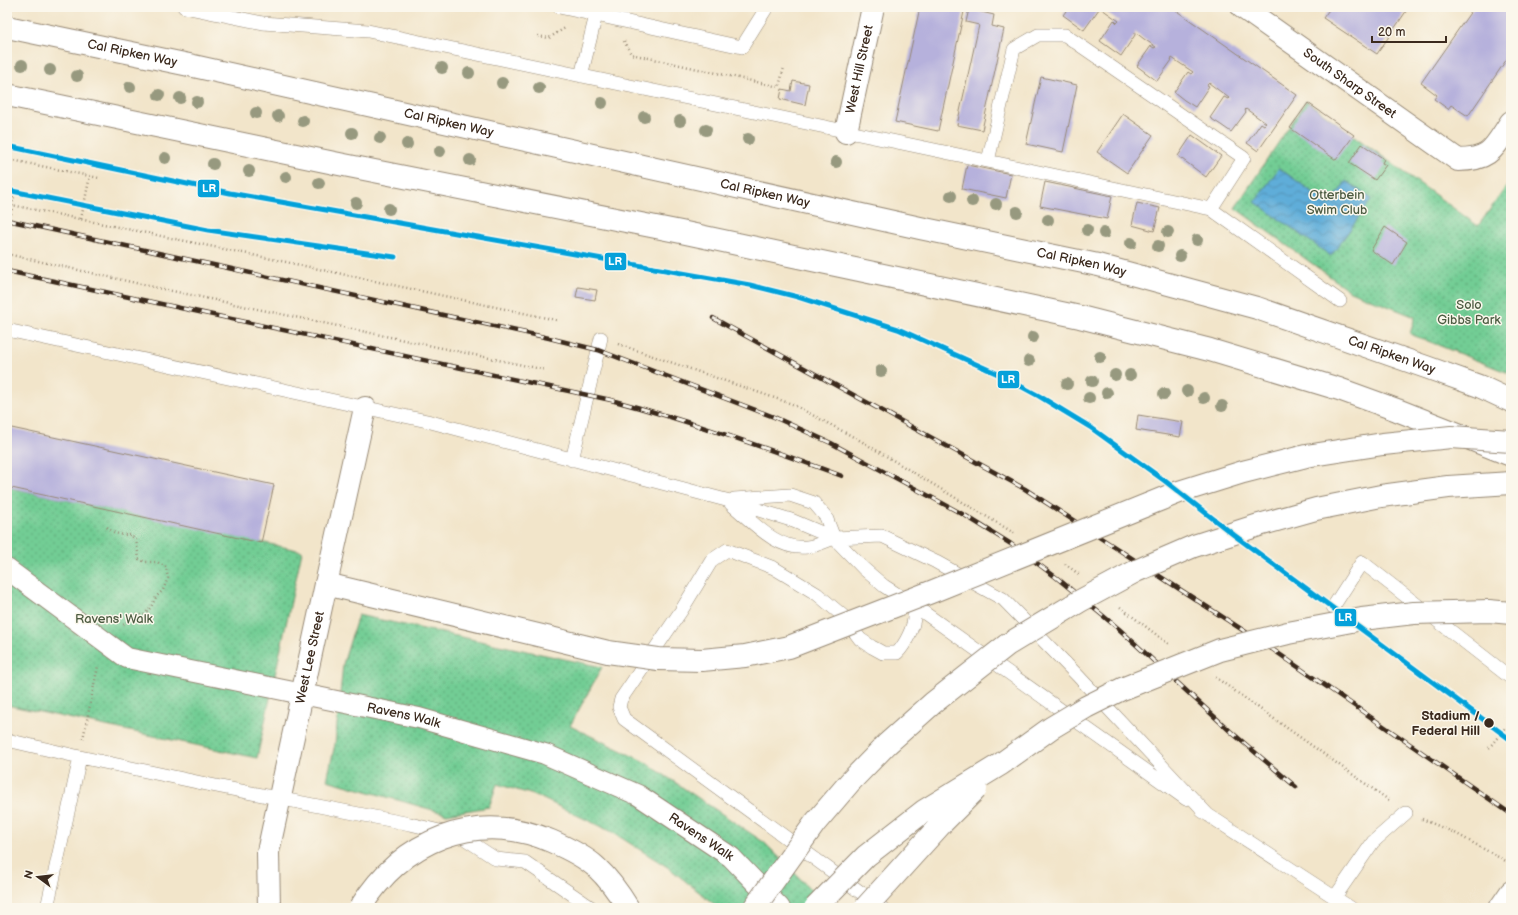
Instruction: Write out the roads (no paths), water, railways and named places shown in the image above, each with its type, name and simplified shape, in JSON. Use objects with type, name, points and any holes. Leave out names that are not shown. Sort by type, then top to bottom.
[{"type":"main road","name":"West Hill Street","points":[[846,132],[873,7]]},
{"type":"main road","name":"South Sharp Street","points":[[1242,7],[1458,160],[1481,158],[1492,150],[1511,122]]},
{"type":"main road","name":"Cal Ripken Way","points":[[7,26],[189,65],[920,228],[1098,264],[1257,308],[1479,386],[1511,401]]},
{"type":"main road","points":[[7,95],[339,164],[466,188],[680,232],[1080,316],[1245,360],[1339,389],[1511,455]]},
{"type":"main road","name":"West Lee Street","points":[[269,908],[268,852],[365,408]]},
{"type":"main road","points":[[326,584],[608,652],[658,659],[702,660],[745,656],[789,647],[931,592],[1179,492],[1243,472],[1306,456],[1383,444],[1451,438],[1511,441]]},
{"type":"main road","points":[[754,908],[815,823],[850,782],[888,744],[933,703],[1007,645],[1080,601],[1136,571],[1194,546],[1259,525],[1316,509],[1381,496],[1448,487],[1511,483]]},
{"type":"main road","points":[[815,908],[866,856],[924,811],[1001,764],[1051,728],[1086,707],[1122,689],[1220,650],[1362,619],[1414,613],[1489,611],[1511,613]]},
{"type":"main road","points":[[865,908],[942,823],[1001,764]]},
{"type":"main road","points":[[360,908],[370,892],[388,871],[411,853],[441,837],[472,830],[505,829],[537,835],[567,848],[596,866],[616,888],[628,908]]},
{"type":"main road","points":[[1500,908],[1511,892]]},
{"type":"street","name":"Ravens Walk","points":[[7,569],[127,658],[419,718],[545,754],[638,795],[731,857],[780,908]]},
{"type":"lane","points":[[184,7],[263,24],[368,31],[1211,209],[1340,301]]},
{"type":"lane","points":[[559,7],[742,47],[767,7]]},
{"type":"lane","points":[[581,76],[596,16]]},
{"type":"lane","points":[[988,161],[1014,49],[1038,36],[1065,35],[1244,158],[1211,209]]},
{"type":"lane","points":[[7,330],[427,421],[726,500],[801,523],[834,538],[864,569],[884,586],[912,604],[1208,815],[1351,908]]},
{"type":"lane","points":[[572,460],[601,338]]},
{"type":"lane","points":[[726,500],[790,495],[814,502],[826,517],[834,538]]},
{"type":"lane","points":[[726,500],[770,536],[794,547],[808,547],[834,538],[882,536],[936,562],[1003,599],[1078,676],[1208,815]]},
{"type":"lane","points":[[882,908],[624,719],[619,708],[621,699],[681,611],[712,560],[728,550],[774,568],[817,594],[842,615],[860,639],[883,653],[897,653],[900,650],[913,624],[914,615],[912,604]]},
{"type":"lane","points":[[1333,607],[1362,562],[1511,678]]},
{"type":"lane","points":[[7,740],[80,757],[279,799],[410,824],[461,836],[496,858],[525,862],[592,908]]},
{"type":"lane","points":[[47,908],[80,757]]},
{"type":"lane","points":[[1335,897],[1373,842],[1406,813]]},
{"type":"water","points":[[1279,168],[1330,205],[1346,181],[1372,199],[1331,256],[1255,202]]},
{"type":"railway","points":[[7,220],[598,350],[774,417],[831,443],[966,516],[1011,544],[1057,578],[1119,629],[1230,731],[1296,787]]},
{"type":"railway","points":[[7,271],[611,400],[728,435],[842,476]]},
{"type":"railway","points":[[713,318],[1025,489],[1272,649],[1511,814]]},
{"type":"place","name":"Stadium / Federal Hill","points":[[1489,723]]},
{"type":"park label","name":"Otterbein Swim Club","points":[[1337,202]]},
{"type":"park label","name":"Solo Gibbs Park","points":[[1469,312]]},
{"type":"park label","name":"Ravens' Walk","points":[[114,619]]}]
